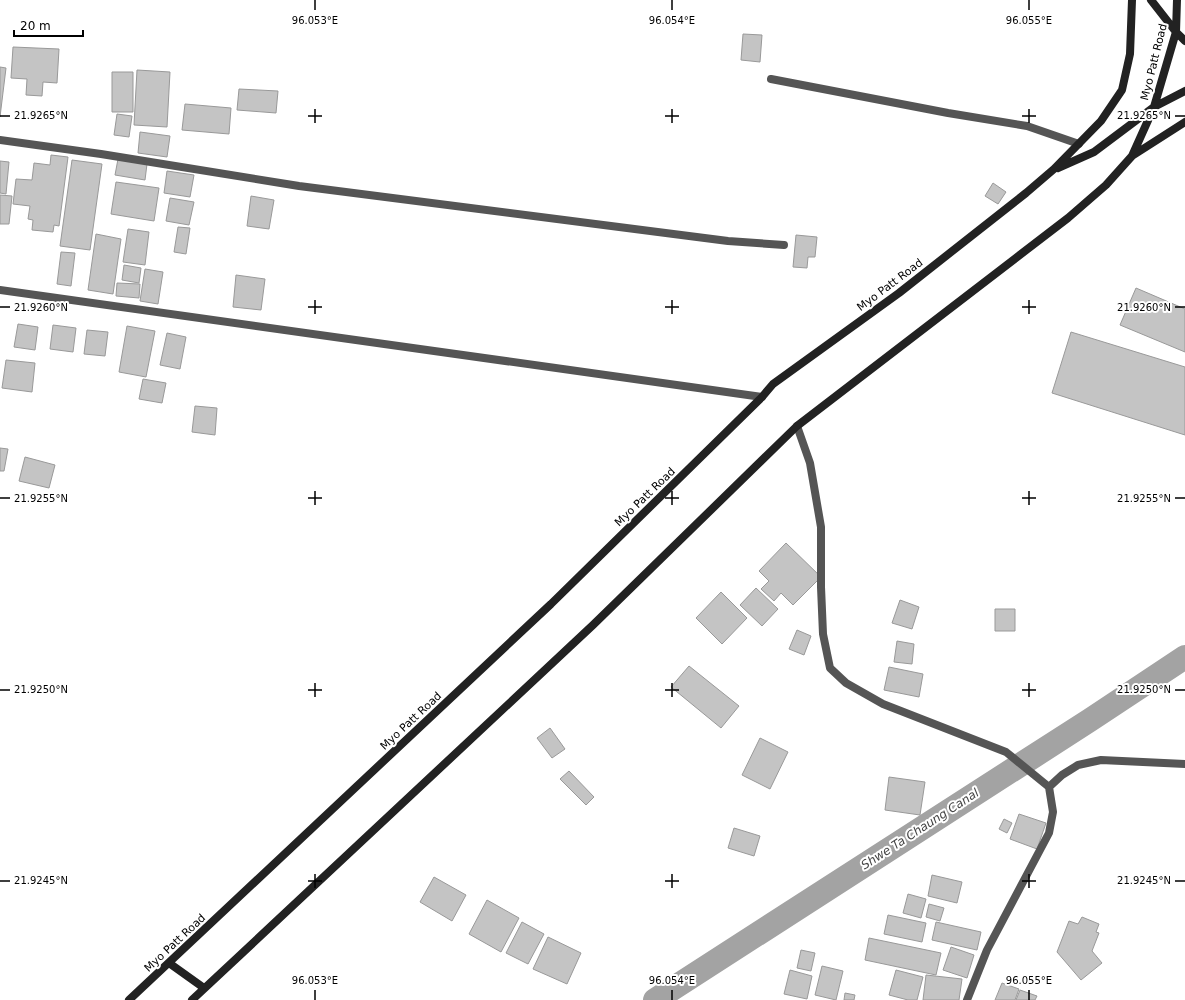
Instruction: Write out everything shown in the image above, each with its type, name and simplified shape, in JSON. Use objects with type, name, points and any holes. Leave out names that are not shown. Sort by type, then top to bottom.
[{"type":"main road","name":"Myo Patt Road","points":[[129,1000],[551,604],[762,397],[773,384],[900,293],[1054,169],[1102,121],[1122,90],[1130,54],[1132,0]]},
{"type":"main road","points":[[1151,0],[1185,41]]},
{"type":"main road","name":"Myo Patt Road","points":[[192,1000],[593,625],[797,426],[1068,218],[1106,185],[1132,156],[1154,107],[1176,32],[1177,0]]},
{"type":"main road","points":[[1054,169],[1094,152],[1154,107],[1185,91]]},
{"type":"main road","points":[[1132,156],[1185,122]]},
{"type":"main road","points":[[169,963],[204,988]]},
{"type":"street","points":[[771,79],[948,114],[1027,126],[1079,144]]},
{"type":"street","points":[[0,140],[101,154],[298,186],[728,241],[784,245]]},
{"type":"street","points":[[0,290],[762,397]]},
{"type":"street","points":[[797,426],[810,463],[821,527],[821,587],[824,634],[830,668],[846,683],[883,704],[1006,752],[1049,787],[1053,812],[1049,833],[987,950],[967,1000]]},
{"type":"street","points":[[1049,787],[1062,775],[1078,765],[1101,760],[1185,764]]},
{"type":"building","points":[[743,34],[762,35],[760,62],[741,60]]},
{"type":"building","points":[[13,47],[59,49],[57,83],[43,82],[42,96],[26,95],[27,79],[11,78]]},
{"type":"building","points":[[0,67],[6,68],[0,117]]},
{"type":"building","points":[[137,70],[170,72],[167,127],[134,125]]},
{"type":"building","points":[[112,72],[133,72],[133,112],[112,112]]},
{"type":"building","points":[[239,89],[278,91],[276,113],[237,110]]},
{"type":"building","points":[[185,104],[231,108],[229,134],[182,130]]},
{"type":"building","points":[[117,114],[132,116],[129,137],[114,135]]},
{"type":"building","points":[[140,132],[170,136],[167,157],[138,153]]},
{"type":"building","points":[[51,155],[68,157],[59,226],[54,225],[53,232],[32,230],[33,220],[28,219],[30,206],[13,204],[16,179],[32,180],[34,163],[50,165]]},
{"type":"building","points":[[118,159],[147,164],[145,180],[115,175]]},
{"type":"building","points":[[72,160],[102,164],[90,250],[60,246]]},
{"type":"building","points":[[0,161],[9,162],[6,194],[0,193]]},
{"type":"building","points":[[167,171],[194,175],[190,197],[164,193]]},
{"type":"building","points":[[116,182],[159,188],[154,221],[111,214]]},
{"type":"building","points":[[993,183],[1006,192],[998,204],[985,196]]},
{"type":"building","points":[[0,195],[12,196],[9,224],[0,224]]},
{"type":"building","points":[[251,196],[274,200],[269,229],[247,226]]},
{"type":"building","points":[[170,198],[194,202],[189,225],[166,221]]},
{"type":"building","points":[[178,227],[190,228],[186,254],[174,252]]},
{"type":"building","points":[[128,229],[149,232],[145,265],[123,262]]},
{"type":"building","points":[[96,234],[121,239],[113,294],[88,290]]},
{"type":"building","points":[[796,235],[817,237],[815,257],[808,257],[807,268],[793,267]]},
{"type":"building","points":[[61,252],[75,253],[71,286],[57,284]]},
{"type":"building","points":[[124,265],[141,268],[139,283],[122,280]]},
{"type":"building","points":[[145,269],[163,272],[158,304],[140,301]]},
{"type":"building","points":[[236,275],[265,279],[261,310],[233,307]]},
{"type":"building","points":[[117,283],[140,284],[139,298],[116,296]]},
{"type":"building","points":[[1136,288],[1185,309],[1185,352],[1120,325]]},
{"type":"building","points":[[18,324],[38,327],[35,350],[14,347]]},
{"type":"building","points":[[53,325],[76,328],[73,352],[50,349]]},
{"type":"building","points":[[127,326],[155,331],[146,377],[119,372]]},
{"type":"building","points":[[87,330],[108,332],[105,356],[84,354]]},
{"type":"building","points":[[1071,332],[1185,367],[1185,435],[1052,393]]},
{"type":"building","points":[[167,333],[186,337],[180,369],[160,365]]},
{"type":"building","points":[[6,360],[35,363],[32,392],[2,388]]},
{"type":"building","points":[[143,379],[166,383],[162,403],[139,399]]},
{"type":"building","points":[[195,406],[217,408],[215,435],[192,432]]},
{"type":"building","points":[[0,448],[8,449],[4,471],[0,471]]},
{"type":"building","points":[[25,457],[55,465],[49,488],[19,481]]},
{"type":"building","points":[[786,543],[821,577],[793,605],[781,593],[774,601],[761,589],[769,581],[759,571]]},
{"type":"building","points":[[756,588],[778,609],[762,626],[740,605]]},
{"type":"building","points":[[721,592],[747,618],[722,644],[696,618]]},
{"type":"building","points":[[900,600],[919,607],[912,629],[892,623]]},
{"type":"building","points":[[995,609],[1015,609],[1015,631],[995,631]]},
{"type":"building","points":[[797,630],[811,636],[804,655],[789,649]]},
{"type":"building","points":[[897,641],[914,644],[912,664],[894,662]]},
{"type":"building","points":[[689,666],[739,706],[721,728],[671,687]]},
{"type":"building","points":[[889,667],[923,674],[919,697],[884,690]]},
{"type":"building","points":[[550,728],[565,749],[552,758],[537,738]]},
{"type":"building","points":[[760,738],[788,752],[770,789],[742,775]]},
{"type":"building","points":[[569,771],[594,797],[586,805],[560,779]]},
{"type":"building","points":[[889,777],[925,782],[920,815],[885,810]]},
{"type":"building","points":[[1019,814],[1046,823],[1037,849],[1010,839]]},
{"type":"building","points":[[1004,819],[1012,823],[1007,833],[999,829]]},
{"type":"building","points":[[734,828],[760,836],[754,856],[728,848]]},
{"type":"building","points":[[932,875],[962,882],[957,903],[928,896]]},
{"type":"building","points":[[434,877],[466,895],[452,921],[420,902]]},
{"type":"building","points":[[908,894],[926,899],[921,918],[903,913]]},
{"type":"building","points":[[487,900],[519,918],[501,952],[469,934]]},
{"type":"building","points":[[929,904],[944,908],[940,921],[926,917]]},
{"type":"building","points":[[888,915],[926,923],[922,942],[884,934]]},
{"type":"building","points":[[1082,917],[1099,924],[1096,932],[1099,933],[1092,951],[1102,963],[1081,980],[1057,952],[1069,921],[1078,924]]},
{"type":"building","points":[[522,922],[544,934],[528,964],[506,953]]},
{"type":"building","points":[[936,922],[981,932],[977,950],[932,940]]},
{"type":"building","points":[[548,937],[581,953],[567,984],[533,969]]},
{"type":"building","points":[[869,938],[941,953],[936,975],[865,960]]},
{"type":"building","points":[[951,947],[974,955],[967,978],[943,970]]},
{"type":"building","points":[[801,950],[815,953],[811,971],[797,968]]},
{"type":"building","points":[[822,966],[843,971],[836,1000],[815,995]]},
{"type":"building","points":[[790,970],[812,976],[807,999],[784,994]]},
{"type":"building","points":[[896,970],[923,977],[917,1000],[908,1000],[889,995]]},
{"type":"building","points":[[926,975],[962,979],[959,1000],[923,1000]]},
{"type":"building","points":[[1002,983],[1019,989],[1015,1000],[995,1000]]},
{"type":"building","points":[[1020,990],[1037,996],[1035,1000],[1016,1000]]},
{"type":"building","points":[[845,993],[855,995],[854,1000],[844,1000]]},
{"type":"waterway","name":"Shwe Ta Chaung Canal","points":[[655,1000],[1090,720],[1185,657]]}]
